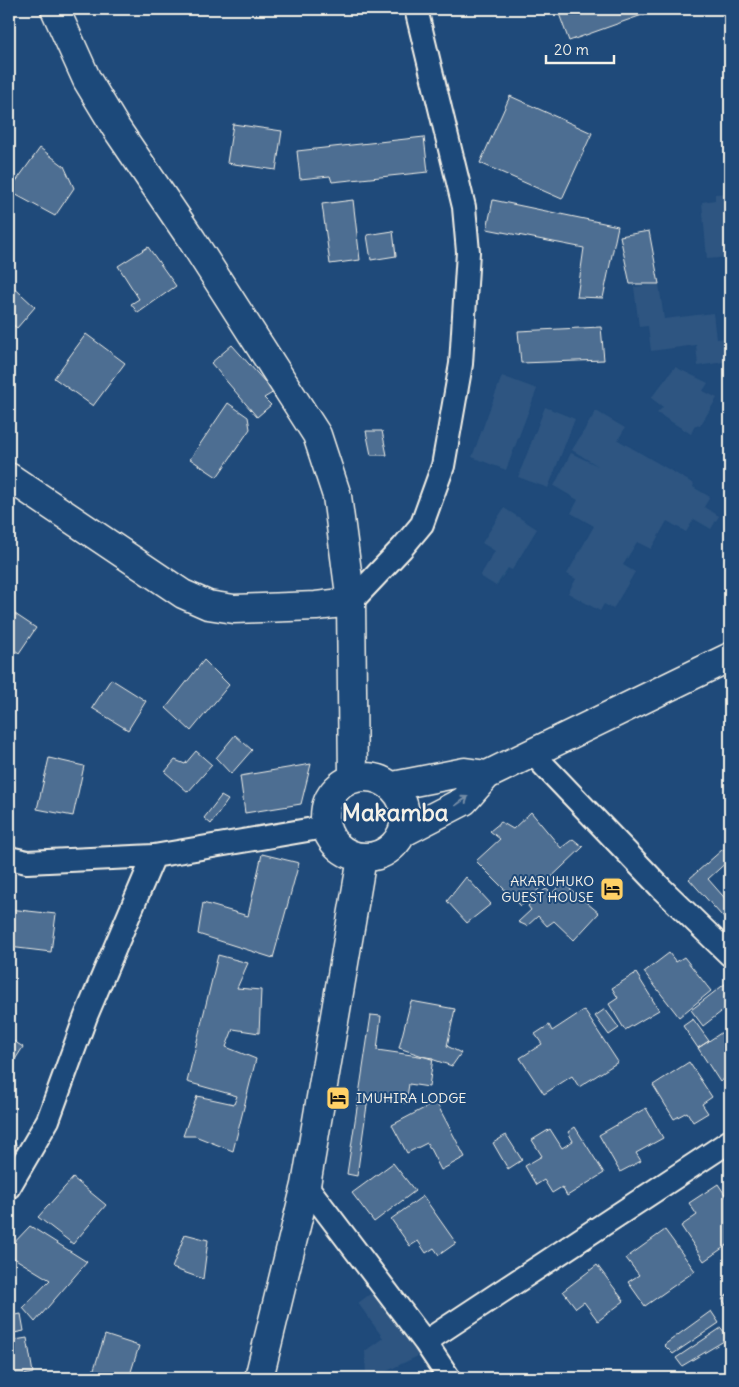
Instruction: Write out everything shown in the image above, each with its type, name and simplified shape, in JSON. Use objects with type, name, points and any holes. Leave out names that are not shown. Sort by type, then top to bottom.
[{"type":"main road","points":[[55,9],[87,80],[116,128],[192,240],[317,435],[337,496],[351,602],[353,777]]},
{"type":"main road","points":[[9,477],[183,594],[208,605],[234,609],[316,606],[351,602]]},
{"type":"main road","points":[[404,832],[406,815],[403,799],[393,786],[376,777],[353,777],[337,787],[326,806],[325,827],[333,842],[346,853],[362,858],[379,855],[394,846],[404,832],[464,801],[487,775],[730,657]]},
{"type":"main road","points":[[393,786],[465,772],[487,775]]},
{"type":"main road","points":[[260,1378],[306,1185],[362,858]]},
{"type":"street","points":[[351,602],[422,524],[443,466],[461,364],[468,252],[464,207],[416,9]]},
{"type":"street","points":[[532,753],[662,889],[730,954]]},
{"type":"street","points":[[9,858],[27,862],[154,856],[325,827]]},
{"type":"street","points":[[9,1187],[48,1120],[86,1016],[154,856]]},
{"type":"street","points":[[425,1342],[730,1141]]},
{"type":"street","points":[[306,1185],[425,1342],[449,1378]]},
{"type":"shaded area","points":[[730,193],[730,257],[707,259],[702,202],[715,200],[715,194]]},
{"type":"shaded area","points":[[659,284],[664,319],[713,313],[716,339],[728,338],[730,361],[698,366],[696,345],[651,351],[648,326],[639,327],[634,287]]},
{"type":"shaded area","points":[[675,367],[708,383],[703,391],[717,398],[700,426],[695,425],[691,434],[657,413],[663,407],[651,398]]},
{"type":"shaded area","points":[[502,376],[537,389],[506,470],[472,457]]},
{"type":"shaded area","points":[[545,407],[575,419],[548,488],[518,477]]},
{"type":"shaded area","points":[[596,411],[625,428],[618,440],[694,484],[693,487],[710,497],[704,507],[719,516],[711,529],[694,519],[686,532],[667,521],[651,549],[637,542],[623,565],[635,572],[613,609],[604,604],[600,611],[568,593],[576,579],[567,574],[594,526],[571,513],[578,500],[554,486],[571,453],[598,466],[572,450]]},
{"type":"shaded area","points":[[504,508],[537,529],[512,570],[508,568],[496,586],[480,576],[495,551],[482,543]]},
{"type":"shaded area","points":[[378,1288],[407,1328],[420,1355],[385,1372],[385,1378],[366,1378],[365,1351],[383,1338],[358,1303]]},
{"type":"building","points":[[564,9],[659,9],[569,41],[558,11]]},
{"type":"building","points":[[510,96],[592,133],[562,199],[480,163]]},
{"type":"building","points":[[233,124],[282,131],[276,170],[227,163]]},
{"type":"building","points":[[424,137],[428,172],[332,182],[330,176],[300,179],[297,151]]},
{"type":"building","points":[[40,148],[64,166],[74,188],[55,216],[9,191]]},
{"type":"building","points":[[353,200],[360,260],[330,264],[322,204]]},
{"type":"building","points":[[493,200],[618,226],[603,298],[577,297],[584,248],[487,229]]},
{"type":"building","points":[[393,231],[396,256],[371,260],[367,235]]},
{"type":"building","points":[[649,231],[659,284],[630,284],[620,236]]},
{"type":"building","points":[[148,247],[176,286],[138,313],[131,304],[139,299],[118,266]]},
{"type":"building","points":[[9,283],[35,307],[17,328],[9,322]]},
{"type":"building","points":[[601,327],[604,360],[521,363],[518,331]]},
{"type":"building","points":[[86,334],[125,363],[93,406],[54,378]]},
{"type":"building","points":[[232,345],[274,392],[264,398],[271,405],[257,417],[211,363]]},
{"type":"building","points":[[228,403],[248,417],[250,429],[217,477],[190,459]]},
{"type":"building","points":[[366,431],[382,431],[387,455],[371,455]]},
{"type":"building","points":[[9,610],[36,628],[19,653],[9,646]]},
{"type":"building","points":[[204,660],[229,685],[191,731],[166,708]]},
{"type":"building","points":[[111,679],[146,701],[128,730],[92,708]]},
{"type":"building","points":[[235,735],[252,750],[231,774],[216,758]]},
{"type":"building","points":[[196,751],[212,765],[188,792],[165,772],[175,760],[185,764]]},
{"type":"building","points":[[49,758],[84,766],[73,816],[37,809]]},
{"type":"building","points":[[311,764],[301,804],[245,813],[240,776]]},
{"type":"building","points":[[221,796],[228,800],[211,824],[204,818]]},
{"type":"building","points":[[531,812],[561,848],[573,839],[583,847],[521,906],[476,861],[500,839],[490,831],[501,822],[513,829]]},
{"type":"building","points":[[723,849],[730,859],[708,879],[730,904],[730,925],[689,879]]},
{"type":"building","points":[[262,854],[299,863],[273,958],[198,934],[203,903],[248,916]]},
{"type":"building","points":[[466,877],[491,904],[467,923],[447,901]]},
{"type":"building","points":[[563,883],[599,913],[574,940],[554,921],[547,926],[538,916],[527,926],[518,922],[531,910],[528,906],[535,897],[546,889],[552,893]]},
{"type":"building","points":[[9,909],[56,914],[51,952],[9,947]]},
{"type":"building","points":[[669,953],[676,962],[684,957],[711,991],[679,1017],[644,972]]},
{"type":"building","points":[[218,955],[248,963],[237,988],[261,990],[259,1033],[233,1029],[226,1047],[256,1059],[233,1151],[195,1136],[183,1136],[197,1096],[234,1104],[237,1096],[187,1082]]},
{"type":"building","points":[[636,973],[659,1010],[625,1030],[609,1004],[618,998],[612,988]]},
{"type":"building","points":[[730,980],[730,1005],[703,1026],[691,1010]]},
{"type":"building","points":[[411,1001],[455,1009],[447,1046],[461,1053],[452,1066],[399,1048]]},
{"type":"building","points":[[605,1009],[619,1028],[609,1035],[595,1016]]},
{"type":"building","points":[[584,1010],[618,1062],[579,1087],[572,1076],[544,1094],[520,1058],[542,1044],[535,1034],[549,1025],[552,1031]]},
{"type":"building","points":[[371,1015],[381,1016],[377,1050],[433,1058],[429,1087],[409,1084],[406,1103],[368,1098],[357,1176],[347,1174]]},
{"type":"building","points":[[693,1019],[709,1041],[698,1048],[683,1026]]},
{"type":"building","points":[[730,1027],[730,1075],[720,1082],[698,1048]]},
{"type":"building","points":[[9,1038],[23,1047],[9,1069]]},
{"type":"building","points":[[689,1062],[712,1097],[702,1104],[708,1113],[693,1122],[687,1112],[674,1119],[653,1085]]},
{"type":"building","points":[[436,1102],[465,1157],[441,1170],[427,1143],[407,1153],[392,1125]]},
{"type":"building","points":[[646,1108],[663,1138],[636,1153],[641,1161],[620,1172],[599,1135]]},
{"type":"building","points":[[575,1127],[604,1173],[567,1196],[562,1187],[552,1193],[544,1180],[536,1185],[525,1166],[542,1156],[532,1140],[550,1129],[562,1148],[573,1141],[568,1132]]},
{"type":"building","points":[[9,1133],[18,1148],[9,1154]]},
{"type":"building","points":[[506,1135],[522,1160],[508,1169],[493,1143]]},
{"type":"building","points":[[393,1163],[415,1191],[374,1222],[352,1193]]},
{"type":"building","points":[[73,1178],[106,1205],[73,1244],[38,1217]]},
{"type":"building","points":[[718,1184],[730,1202],[730,1243],[704,1261],[681,1226],[697,1215],[689,1203]]},
{"type":"building","points":[[423,1196],[456,1243],[439,1255],[434,1248],[426,1253],[418,1241],[410,1246],[391,1219]]},
{"type":"building","points":[[30,1226],[87,1262],[35,1322],[23,1308],[50,1280],[9,1255],[9,1248]]},
{"type":"building","points":[[665,1230],[695,1271],[645,1306],[628,1282],[639,1275],[626,1258]]},
{"type":"building","points":[[185,1234],[208,1240],[203,1279],[172,1268]]},
{"type":"building","points":[[597,1265],[624,1301],[598,1321],[584,1302],[576,1308],[563,1291]]},
{"type":"building","points":[[730,1293],[730,1311],[722,1299]]},
{"type":"building","points":[[711,1311],[719,1323],[673,1354],[664,1345]]},
{"type":"building","points":[[21,1314],[24,1331],[9,1334],[9,1316]]},
{"type":"building","points":[[721,1328],[729,1338],[682,1366],[676,1358]]},
{"type":"building","points":[[105,1335],[139,1346],[129,1378],[91,1378]]},
{"type":"building","points":[[27,1338],[33,1373],[9,1378],[9,1341]]},
{"type":"building","points":[[730,1369],[730,1378],[715,1378]]},
{"type":"place","name":"AKARUHUKO GUEST HOUSE","points":[[612,889]]},
{"type":"place","name":"IMUHIRA LODGE","points":[[338,1098]]},
{"type":"district","name":"Makamba","points":[[395,813]]}]
